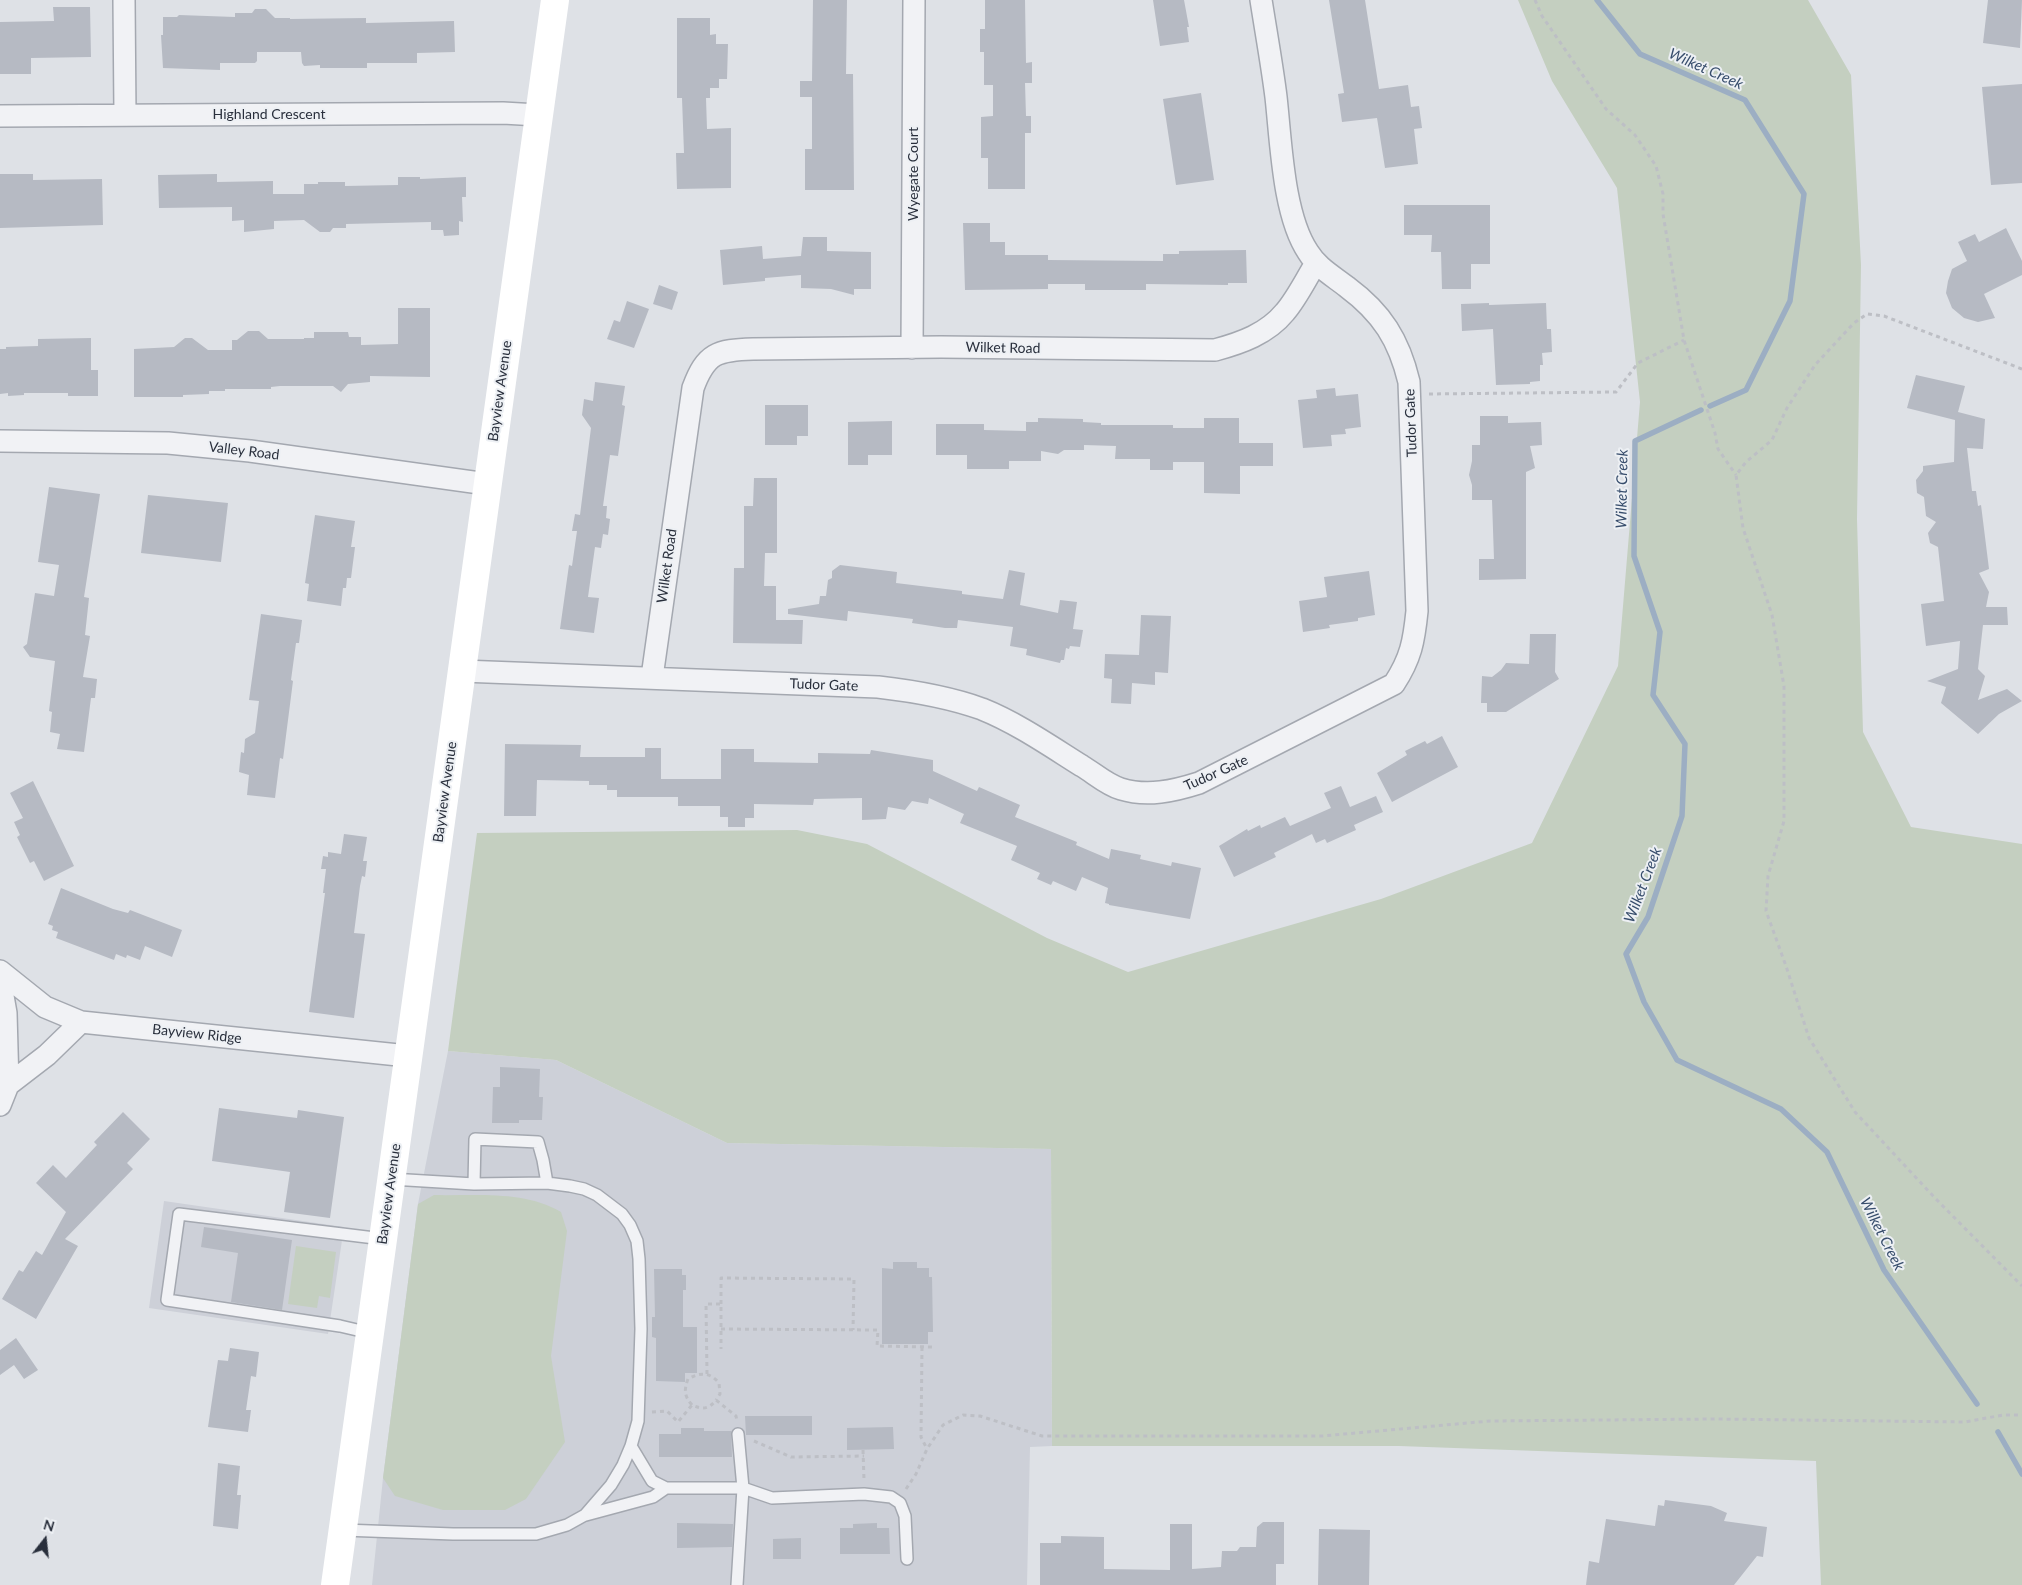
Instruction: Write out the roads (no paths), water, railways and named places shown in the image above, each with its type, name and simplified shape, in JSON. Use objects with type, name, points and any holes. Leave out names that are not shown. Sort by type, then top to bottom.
[{"type":"main road","name":"Bayview Avenue","points":[[335,1585],[555,0]]},
{"type":"street","points":[[124,0],[125,114]]},
{"type":"street","name":"Wyegate Court","points":[[912,348],[914,0]]},
{"type":"street","points":[[1261,0],[1288,193],[1301,240],[1316,263]]},
{"type":"street","name":"Highland Crescent","points":[[0,116],[503,113],[538,115]]},
{"type":"street","name":"Wilket Road","points":[[652,677],[693,388],[700,368],[715,355],[730,350],[912,348],[1215,350],[1242,342],[1264,331],[1285,312],[1316,263]]},
{"type":"street","name":"Tudor Gate","points":[[462,671],[878,687],[911,691],[983,710],[1042,740],[1120,789],[1140,792],[1167,792],[1199,783],[1394,684],[1406,666],[1414,641],[1417,611],[1410,382],[1402,355],[1385,322],[1364,300],[1316,263]]},
{"type":"street","name":"Valley Road","points":[[0,441],[178,444],[250,450],[487,484]]},
{"type":"street","name":"Bayview Ridge","points":[[0,971],[45,1007],[80,1022],[408,1056]]},
{"type":"street","points":[[0,979],[6,1013],[8,1085],[0,1105]]},
{"type":"street","points":[[8,1085],[47,1055],[80,1022]]},
{"type":"lane","points":[[474,1184],[475,1139],[538,1142],[547,1182]]},
{"type":"lane","points":[[391,1179],[474,1184],[547,1182],[584,1189],[598,1195],[622,1214],[630,1225],[637,1241],[639,1259],[641,1329],[639,1412],[636,1433],[623,1465],[611,1485],[585,1515]]},
{"type":"lane","points":[[370,1333],[340,1326],[167,1300],[179,1214],[383,1239]]},
{"type":"lane","points":[[737,1585],[743,1488],[738,1438]]},
{"type":"lane","points":[[632,1446],[652,1481],[666,1488],[743,1488],[772,1498],[864,1494],[891,1496],[900,1503],[905,1516],[907,1559]]},
{"type":"lane","points":[[343,1530],[453,1534],[536,1534],[567,1525],[585,1515],[653,1497],[666,1488]]},
{"type":"waterway","name":"Wilket Creek","points":[[1597,0],[1640,54],[1745,100],[1804,194],[1790,301],[1746,390],[1710,406]]},
{"type":"waterway","name":"Wilket Creek","points":[[1701,410],[1635,441],[1634,556],[1660,632],[1653,695],[1685,744],[1682,816],[1648,917],[1626,954],[1644,1002],[1677,1060],[1781,1109],[1827,1152],[1884,1270],[1977,1404]]},
{"type":"waterway","name":"Wilket Creek","points":[[1998,1432],[2022,1474]]}]
